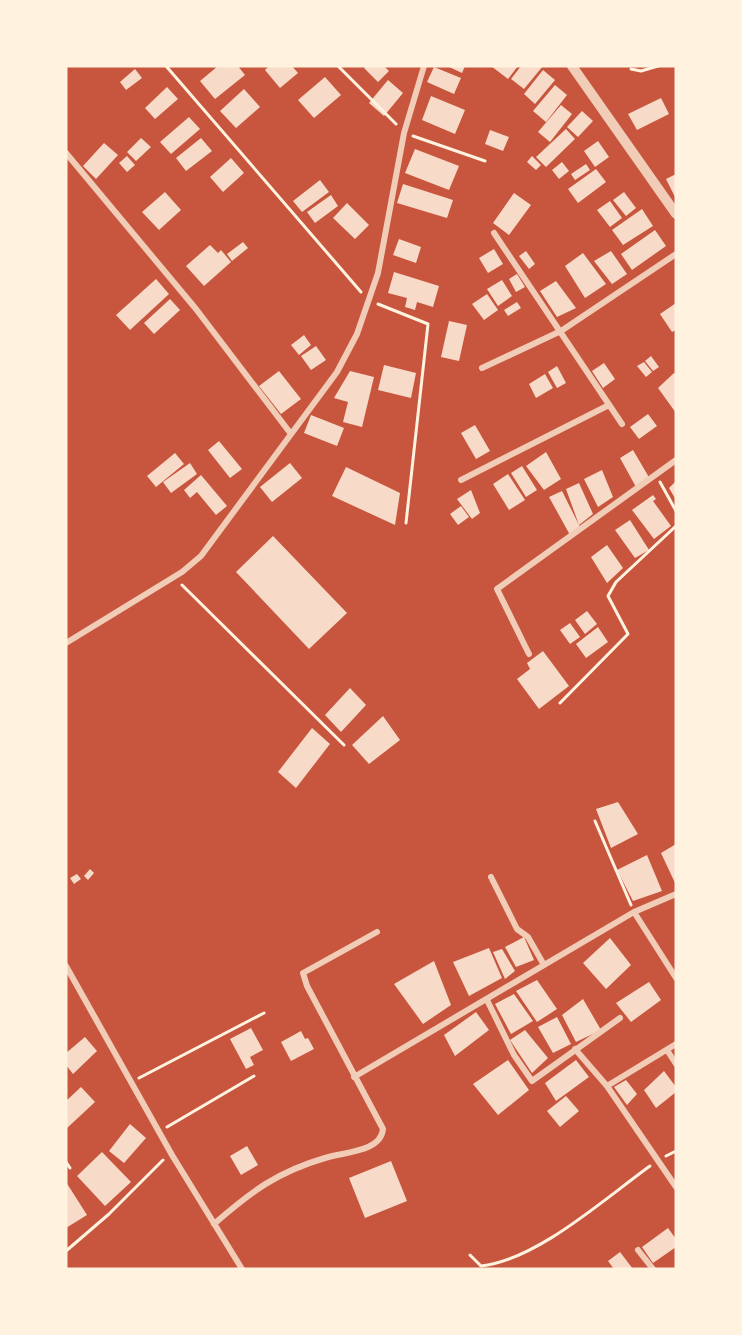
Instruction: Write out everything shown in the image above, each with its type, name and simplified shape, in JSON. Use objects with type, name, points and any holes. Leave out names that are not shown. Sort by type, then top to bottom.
[{"type":"street","points":[[66,643],[174,577],[201,556],[337,372],[357,334],[378,273],[404,133],[424,66]]},
{"type":"street","points":[[572,66],[676,214]]},
{"type":"street","points":[[66,153],[196,309],[291,434]]},
{"type":"street","points":[[494,233],[622,424]]},
{"type":"street","points":[[482,368],[561,331],[676,254]]},
{"type":"street","points":[[461,480],[609,405]]},
{"type":"street","points":[[529,654],[498,589],[676,460]]},
{"type":"street","points":[[491,877],[517,929],[528,937],[544,965]]},
{"type":"street","points":[[354,1077],[634,912],[676,894]]},
{"type":"street","points":[[634,912],[676,978]]},
{"type":"street","points":[[214,1224],[253,1190],[291,1168],[377,1144],[382,1138],[383,1129],[307,986],[303,973],[377,932]]},
{"type":"street","points":[[66,966],[171,1153],[242,1269]]},
{"type":"street","points":[[487,1000],[514,1055],[532,1081],[620,1018]]},
{"type":"street","points":[[607,1086],[676,1044]]},
{"type":"street","points":[[575,1049],[607,1086],[676,1187]]},
{"type":"street","points":[[667,1050],[676,1064]]},
{"type":"street","points":[[638,1250],[652,1269]]},
{"type":"path","points":[[166,66],[368,300],[428,324],[406,523]]},
{"type":"path","points":[[631,69],[641,71],[658,66]]},
{"type":"path","points":[[656,475],[676,511]]},
{"type":"path","points":[[560,704],[628,634],[608,596],[616,582],[676,526]]},
{"type":"path","points":[[174,577],[344,745]]},
{"type":"path","points":[[595,821],[634,912]]},
{"type":"path","points":[[132,1082],[264,1013]]},
{"type":"path","points":[[160,1131],[254,1076]]},
{"type":"path","points":[[470,1255],[481,1266],[500,1264],[540,1245],[657,1161],[676,1151]]},
{"type":"path","points":[[66,1251],[109,1214],[142,1178],[171,1153]]},
{"type":"path","points":[[66,1162],[70,1168]]},
{"type":"building","points":[[218,66],[238,66],[245,75],[215,99],[200,81]]},
{"type":"building","points":[[269,66],[292,66],[298,73],[280,88],[265,70]]},
{"type":"building","points":[[384,66],[389,71],[378,82],[364,68]]},
{"type":"building","points":[[447,66],[465,66],[462,73]]},
{"type":"building","points":[[491,66],[518,66],[508,79]]},
{"type":"building","points":[[521,66],[543,66],[524,89],[511,79]]},
{"type":"building","points":[[434,67],[461,78],[454,94],[427,82]]},
{"type":"building","points":[[135,69],[142,78],[126,90],[120,82]]},
{"type":"building","points":[[543,70],[555,80],[535,104],[524,94]]},
{"type":"building","points":[[325,77],[341,95],[314,118],[298,100]]},
{"type":"building","points":[[388,80],[403,93],[384,116],[369,103]]},
{"type":"building","points":[[555,85],[567,95],[546,122],[533,111]]},
{"type":"building","points":[[167,87],[178,99],[155,119],[145,108]]},
{"type":"building","points":[[244,89],[260,107],[236,128],[220,111]]},
{"type":"building","points":[[431,96],[465,110],[455,134],[422,120]]},
{"type":"building","points":[[661,98],[669,114],[637,130],[628,114]]},
{"type":"building","points":[[561,105],[572,114],[550,142],[538,132]]},
{"type":"building","points":[[582,111],[593,121],[578,137],[567,127]]},
{"type":"building","points":[[189,117],[200,129],[171,154],[160,142]]},
{"type":"building","points":[[566,129],[575,139],[546,167],[536,157]]},
{"type":"building","points":[[490,130],[509,137],[503,151],[485,144]]},
{"type":"building","points":[[141,138],[151,147],[136,161],[127,152]]},
{"type":"building","points":[[201,138],[212,151],[186,171],[176,158]]},
{"type":"building","points":[[598,141],[609,157],[595,167],[584,151]]},
{"type":"building","points":[[104,143],[118,155],[96,179],[83,166]]},
{"type":"building","points":[[415,149],[459,166],[449,190],[405,173]]},
{"type":"building","points":[[127,156],[135,165],[127,172],[119,163]]},
{"type":"building","points":[[532,156],[541,165],[536,170],[527,162]]},
{"type":"building","points":[[231,158],[244,173],[223,192],[210,177]]},
{"type":"building","points":[[562,162],[569,171],[559,179],[552,170]]},
{"type":"building","points":[[586,164],[590,170],[575,180],[571,174]]},
{"type":"building","points":[[596,169],[606,182],[578,203],[568,189]]},
{"type":"building","points":[[676,174],[676,199],[666,179]]},
{"type":"building","points":[[320,180],[329,192],[302,212],[293,201]]},
{"type":"building","points":[[403,184],[453,200],[447,218],[397,203]]},
{"type":"building","points":[[165,192],[181,210],[159,230],[142,212]]},
{"type":"building","points":[[624,192],[636,208],[626,216],[613,200]]},
{"type":"building","points":[[514,193],[531,205],[509,235],[493,223]]},
{"type":"building","points":[[331,195],[338,206],[315,223],[307,212]]},
{"type":"building","points":[[610,201],[622,218],[610,227],[597,210]]},
{"type":"building","points":[[347,203],[369,225],[355,239],[333,218]]},
{"type":"building","points":[[642,209],[653,226],[623,245],[612,230]]},
{"type":"building","points":[[655,230],[666,246],[632,270],[621,254]]},
{"type":"building","points":[[399,239],[421,247],[416,263],[393,255]]},
{"type":"building","points":[[243,242],[248,248],[232,261],[227,254]]},
{"type":"building","points":[[210,245],[218,253],[221,250],[231,262],[204,286],[186,266]]},
{"type":"building","points":[[494,249],[503,264],[488,273],[479,258]]},
{"type":"building","points":[[526,251],[535,264],[529,269],[519,256]]},
{"type":"building","points":[[611,251],[627,274],[612,284],[594,261]]},
{"type":"building","points":[[583,253],[606,284],[585,298],[565,266]]},
{"type":"building","points":[[394,272],[439,286],[433,307],[417,302],[415,310],[405,307],[407,298],[388,293]]},
{"type":"building","points":[[517,274],[525,287],[516,292],[509,279]]},
{"type":"building","points":[[156,279],[169,294],[130,330],[116,315]]},
{"type":"building","points":[[502,280],[512,296],[498,306],[487,289]]},
{"type":"building","points":[[556,281],[576,308],[557,317],[540,291]]},
{"type":"building","points":[[487,294],[498,310],[484,320],[472,304]]},
{"type":"building","points":[[170,299],[180,310],[154,334],[144,323]]},
{"type":"building","points":[[517,302],[521,308],[508,316],[504,310]]},
{"type":"building","points":[[676,303],[676,330],[672,332],[660,314]]},
{"type":"building","points":[[449,321],[467,325],[459,361],[441,357]]},
{"type":"building","points":[[304,335],[311,345],[299,355],[291,345]]},
{"type":"building","points":[[316,346],[326,360],[311,370],[301,356]]},
{"type":"building","points":[[651,356],[659,367],[653,371],[645,361]]},
{"type":"building","points":[[644,362],[652,372],[646,377],[637,366]]},
{"type":"building","points":[[604,363],[615,379],[603,388],[592,371]]},
{"type":"building","points":[[384,365],[416,373],[411,398],[378,390]]},
{"type":"building","points":[[557,366],[566,383],[557,388],[548,372]]},
{"type":"building","points":[[279,371],[301,399],[281,414],[259,386]]},
{"type":"building","points":[[350,371],[374,377],[362,427],[343,422],[348,402],[334,398]]},
{"type":"building","points":[[674,373],[676,375],[676,413],[658,388]]},
{"type":"building","points":[[545,374],[553,388],[536,398],[529,384]]},
{"type":"building","points":[[648,414],[657,426],[639,439],[630,427]]},
{"type":"building","points":[[311,415],[344,428],[337,446],[304,433]]},
{"type":"building","points":[[475,425],[490,451],[476,459],[461,433]]},
{"type":"building","points":[[219,441],[242,469],[230,478],[208,450]]},
{"type":"building","points":[[633,450],[650,479],[636,487],[620,458]]},
{"type":"building","points":[[546,452],[561,479],[544,490],[526,466]]},
{"type":"building","points":[[175,453],[184,464],[156,487],[147,476]]},
{"type":"building","points":[[190,463],[197,474],[171,493],[163,482]]},
{"type":"building","points":[[290,463],[302,478],[272,502],[260,487]]},
{"type":"building","points":[[522,466],[537,490],[526,497],[511,473]]},
{"type":"building","points":[[346,467],[400,493],[395,525],[332,496]]},
{"type":"building","points":[[602,470],[613,497],[598,507],[584,479]]},
{"type":"building","points":[[508,474],[525,500],[509,510],[493,484]]},
{"type":"building","points":[[201,475],[227,506],[216,515],[197,492],[190,498],[184,490]]},
{"type":"building","points":[[676,481],[676,500],[669,488]]},
{"type":"building","points":[[579,483],[593,514],[579,525],[566,489]]},
{"type":"building","points":[[471,490],[480,513],[472,519],[457,499]]},
{"type":"building","points":[[562,491],[581,529],[570,535],[549,497]]},
{"type":"building","points":[[653,495],[656,499],[653,501],[671,526],[654,539],[632,510]]},
{"type":"building","points":[[461,506],[469,517],[458,525],[450,514]]},
{"type":"building","points":[[630,520],[649,550],[635,558],[615,530]]},
{"type":"building","points":[[273,536],[347,613],[309,649],[236,572]]},
{"type":"building","points":[[607,545],[623,568],[607,583],[591,557]]},
{"type":"building","points":[[587,611],[597,624],[585,634],[575,620]]},
{"type":"building","points":[[570,623],[580,637],[570,644],[560,630]]},
{"type":"building","points":[[598,627],[608,642],[586,658],[576,644]]},
{"type":"building","points":[[543,651],[569,686],[539,709],[517,679],[530,669],[527,663]]},
{"type":"building","points":[[350,688],[366,705],[341,732],[325,715]]},
{"type":"building","points":[[383,716],[400,740],[369,764],[352,745]]},
{"type":"building","points":[[312,728],[330,744],[296,788],[278,772]]},
{"type":"building","points":[[618,802],[638,834],[611,848],[596,809]]},
{"type":"building","points":[[676,844],[676,885],[661,853]]},
{"type":"building","points":[[647,855],[662,891],[633,901],[617,870]]},
{"type":"building","points":[[90,869],[94,873],[88,880],[84,876]]},
{"type":"building","points":[[77,874],[81,879],[74,884],[70,878]]},
{"type":"building","points":[[524,937],[534,960],[516,967],[505,947]]},
{"type":"building","points":[[610,938],[631,965],[606,989],[583,963]]},
{"type":"building","points":[[489,948],[502,978],[469,996],[453,962]]},
{"type":"building","points":[[502,949],[515,971],[505,979],[493,952]]},
{"type":"building","points":[[434,961],[451,1005],[423,1024],[394,984]]},
{"type":"building","points":[[537,980],[557,1009],[537,1022],[516,991]]},
{"type":"building","points":[[649,982],[661,1000],[631,1022],[616,1003]]},
{"type":"building","points":[[514,994],[533,1021],[511,1034],[495,1004]]},
{"type":"building","points":[[583,999],[601,1030],[576,1042],[562,1015]]},
{"type":"building","points":[[476,1012],[489,1030],[455,1056],[444,1035]]},
{"type":"building","points":[[557,1017],[571,1044],[553,1053],[538,1027]]},
{"type":"building","points":[[251,1028],[263,1050],[250,1057],[254,1065],[246,1069],[230,1039]]},
{"type":"building","points":[[525,1030],[548,1058],[532,1073],[510,1040]]},
{"type":"building","points":[[301,1031],[314,1049],[291,1061],[281,1042]]},
{"type":"building","points":[[85,1037],[97,1051],[73,1074],[66,1065],[66,1053]]},
{"type":"building","points":[[508,1060],[529,1090],[498,1115],[473,1084]]},
{"type":"building","points":[[576,1060],[589,1077],[556,1101],[545,1083]]},
{"type":"building","points":[[664,1071],[676,1087],[676,1092],[656,1108],[644,1090]]},
{"type":"building","points":[[626,1080],[637,1094],[627,1105],[614,1087]]},
{"type":"building","points":[[81,1087],[95,1102],[66,1129],[66,1101]]},
{"type":"building","points":[[566,1096],[579,1111],[560,1127],[547,1111]]},
{"type":"building","points":[[130,1124],[146,1138],[124,1163],[109,1151]]},
{"type":"building","points":[[247,1146],[258,1165],[241,1175],[230,1156]]},
{"type":"building","points":[[102,1152],[131,1182],[105,1206],[77,1176]]},
{"type":"building","points":[[391,1161],[407,1201],[365,1218],[349,1178]]},
{"type":"building","points":[[66,1182],[87,1215],[66,1228]]},
{"type":"building","points":[[668,1228],[676,1239],[676,1247],[653,1263],[642,1247]]},
{"type":"building","points":[[620,1252],[633,1269],[614,1269],[608,1261]]}]
